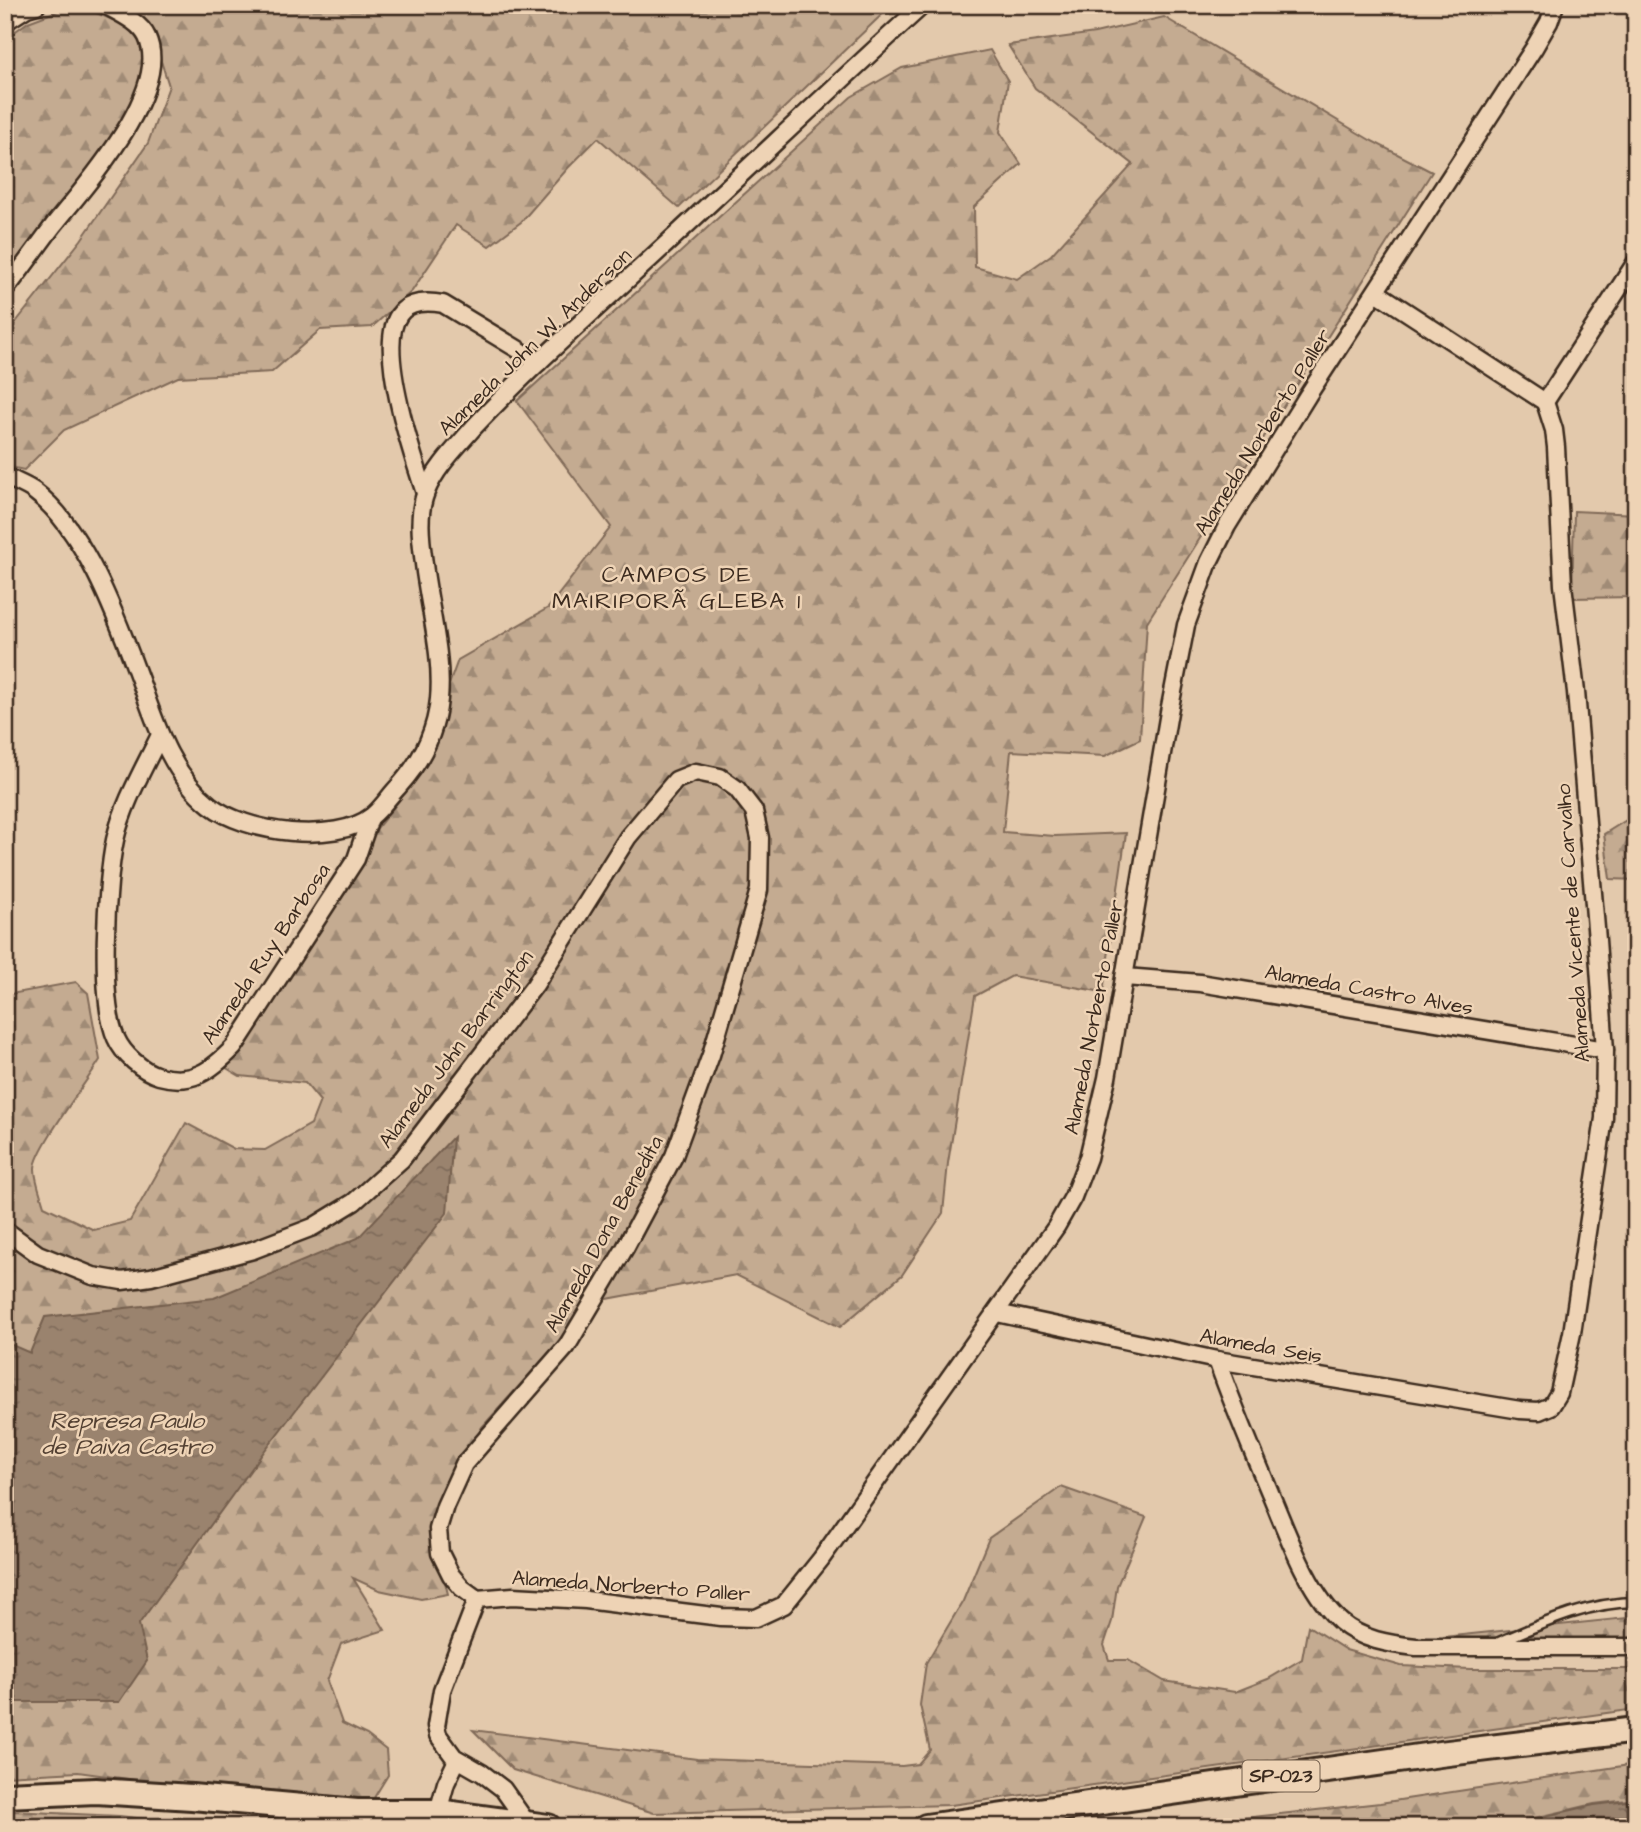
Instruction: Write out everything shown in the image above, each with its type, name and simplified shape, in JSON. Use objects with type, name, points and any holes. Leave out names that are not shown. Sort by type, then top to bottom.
[{"type":"main road","name":"SP-023","points":[[926,1827],[1440,1754],[1636,1730]]},
{"type":"main road","points":[[5,1795],[96,1791],[357,1812],[438,1812],[538,1825]]},
{"type":"main road","points":[[357,1812],[417,1827]]},
{"type":"street","points":[[5,22],[37,5]]},
{"type":"street","points":[[5,290],[128,126],[141,103],[149,77],[151,55],[147,36],[128,17],[105,5]]},
{"type":"street","name":"Alameda Norberto Paller","points":[[477,1598],[513,1596],[586,1600],[721,1617],[756,1618],[784,1605],[821,1559],[1056,1227],[1073,1197],[1096,1130],[1186,625],[1209,562],[1227,526],[1534,48],[1555,5]]},
{"type":"street","name":"Alameda John W. Anderson","points":[[370,818],[416,767],[438,721],[442,678],[420,531],[425,493],[443,462],[539,362],[915,7]]},
{"type":"street","points":[[1376,292],[1545,402],[1636,262]]},
{"type":"street","points":[[425,493],[404,430],[397,387],[392,340],[393,326],[400,313],[425,301],[443,304],[539,362]]},
{"type":"street","name":"Alameda Vicente de Carvalho","points":[[1520,1410],[1539,1411],[1551,1406],[1559,1393],[1572,1333],[1604,1118],[1605,1050],[1577,705],[1563,585],[1556,447],[1545,402]]},
{"type":"street","points":[[5,477],[34,491],[63,520],[92,564],[139,677],[159,737],[190,784],[210,805],[231,819],[288,833],[347,827],[370,818]]},
{"type":"street","name":"Alameda Ruy Barbosa","points":[[159,737],[128,802],[115,840],[106,948],[108,996],[116,1038],[139,1065],[153,1074],[172,1079],[190,1079],[221,1060],[234,1047],[356,859],[370,818]]},
{"type":"street","name":"Alameda John Barrington","points":[[5,1230],[47,1259],[93,1276],[121,1281],[151,1278],[253,1250],[313,1227],[344,1208],[402,1158],[464,1080],[535,985],[628,837],[657,801],[676,780],[696,772],[720,777]]},
{"type":"street","name":"Alameda Dona Benedita","points":[[477,1598],[462,1588],[451,1575],[440,1553],[438,1529],[445,1506],[464,1464],[567,1346],[625,1248],[674,1156],[711,1055],[759,890],[760,838],[754,811],[737,789],[720,777]]},
{"type":"street","name":"Alameda Castro Alves","points":[[1125,977],[1200,983],[1605,1050]]},
{"type":"street","name":"Alameda Seis","points":[[997,1313],[1217,1360],[1520,1410]]},
{"type":"street","points":[[1217,1360],[1239,1421],[1281,1519],[1323,1604],[1342,1623],[1364,1637],[1387,1644],[1416,1647],[1636,1647]]},
{"type":"street","points":[[477,1598],[442,1690],[436,1716],[439,1735],[457,1760],[503,1789],[538,1825]]},
{"type":"street","points":[[438,1812],[446,1783],[457,1760]]},
{"type":"lane","points":[[1488,1646],[1556,1618],[1620,1602],[1636,1602]]},
{"type":"green space","points":[[120,5],[892,5],[679,208],[598,138],[521,222],[489,246],[456,225],[412,291],[372,327],[320,330],[272,372],[178,377],[64,430],[24,470],[5,466],[5,336],[81,240],[148,143],[169,86],[150,27]]},
{"type":"green space","points":[[60,10],[94,12],[125,25],[140,42],[144,66],[140,90],[120,130],[5,280],[5,39],[28,22]]},
{"type":"green space","points":[[1164,17],[1370,140],[1432,172],[1147,622],[1140,739],[1105,756],[1011,751],[1003,832],[1055,836],[1126,833],[1103,992],[1012,976],[975,996],[948,1163],[943,1213],[902,1275],[840,1327],[736,1275],[586,1303],[554,1347],[482,1427],[430,1523],[448,1594],[421,1599],[379,1590],[353,1578],[385,1630],[341,1644],[327,1681],[342,1723],[367,1735],[386,1750],[388,1775],[372,1801],[319,1800],[178,1786],[78,1772],[5,1776],[5,995],[76,982],[88,993],[100,1060],[43,1147],[35,1169],[44,1206],[94,1230],[130,1221],[186,1123],[234,1149],[265,1150],[311,1124],[320,1101],[305,1083],[240,1076],[223,1066],[374,832],[413,783],[458,660],[548,608],[611,527],[517,401],[851,97],[902,68],[990,50],[1008,81],[1000,132],[1021,164],[974,207],[975,267],[1017,279],[1051,255],[1133,164],[1035,88],[1008,45],[1095,33]]},
{"type":"green space","points":[[1574,511],[1636,514],[1636,597],[1572,598]]},
{"type":"green space","points":[[1636,814],[1636,880],[1610,879],[1604,834]]},
{"type":"green space","points":[[1061,1487],[1146,1517],[1117,1586],[1112,1621],[1104,1645],[1109,1660],[1128,1660],[1164,1681],[1235,1692],[1268,1679],[1302,1659],[1308,1626],[1346,1650],[1401,1666],[1470,1669],[1636,1669],[1636,1709],[951,1805],[654,1813],[513,1770],[473,1730],[697,1759],[902,1766],[918,1764],[930,1750],[920,1705],[926,1663],[963,1601],[989,1538]]},
{"type":"green space","points":[[1636,1617],[1636,1643],[1443,1637]]},
{"type":"green space","points":[[1636,1764],[1636,1799],[1594,1804],[1496,1827],[1163,1827],[1380,1803]]},
{"type":"green space","points":[[5,1812],[119,1816],[217,1827],[5,1827]]},
{"type":"water","name":"Represa Paulo de Paiva Castro","points":[[453,1137],[447,1213],[265,1450],[139,1624],[147,1661],[119,1702],[5,1702],[5,1342],[30,1353],[45,1317],[214,1298],[358,1238]]},
{"type":"water","points":[[1636,1800],[1636,1827],[1497,1827],[1594,1805]]},
{"type":"district","name":"CAMPOS DE MAIRIPORÃ GLEBA 1","points":[[677,588]]}]
